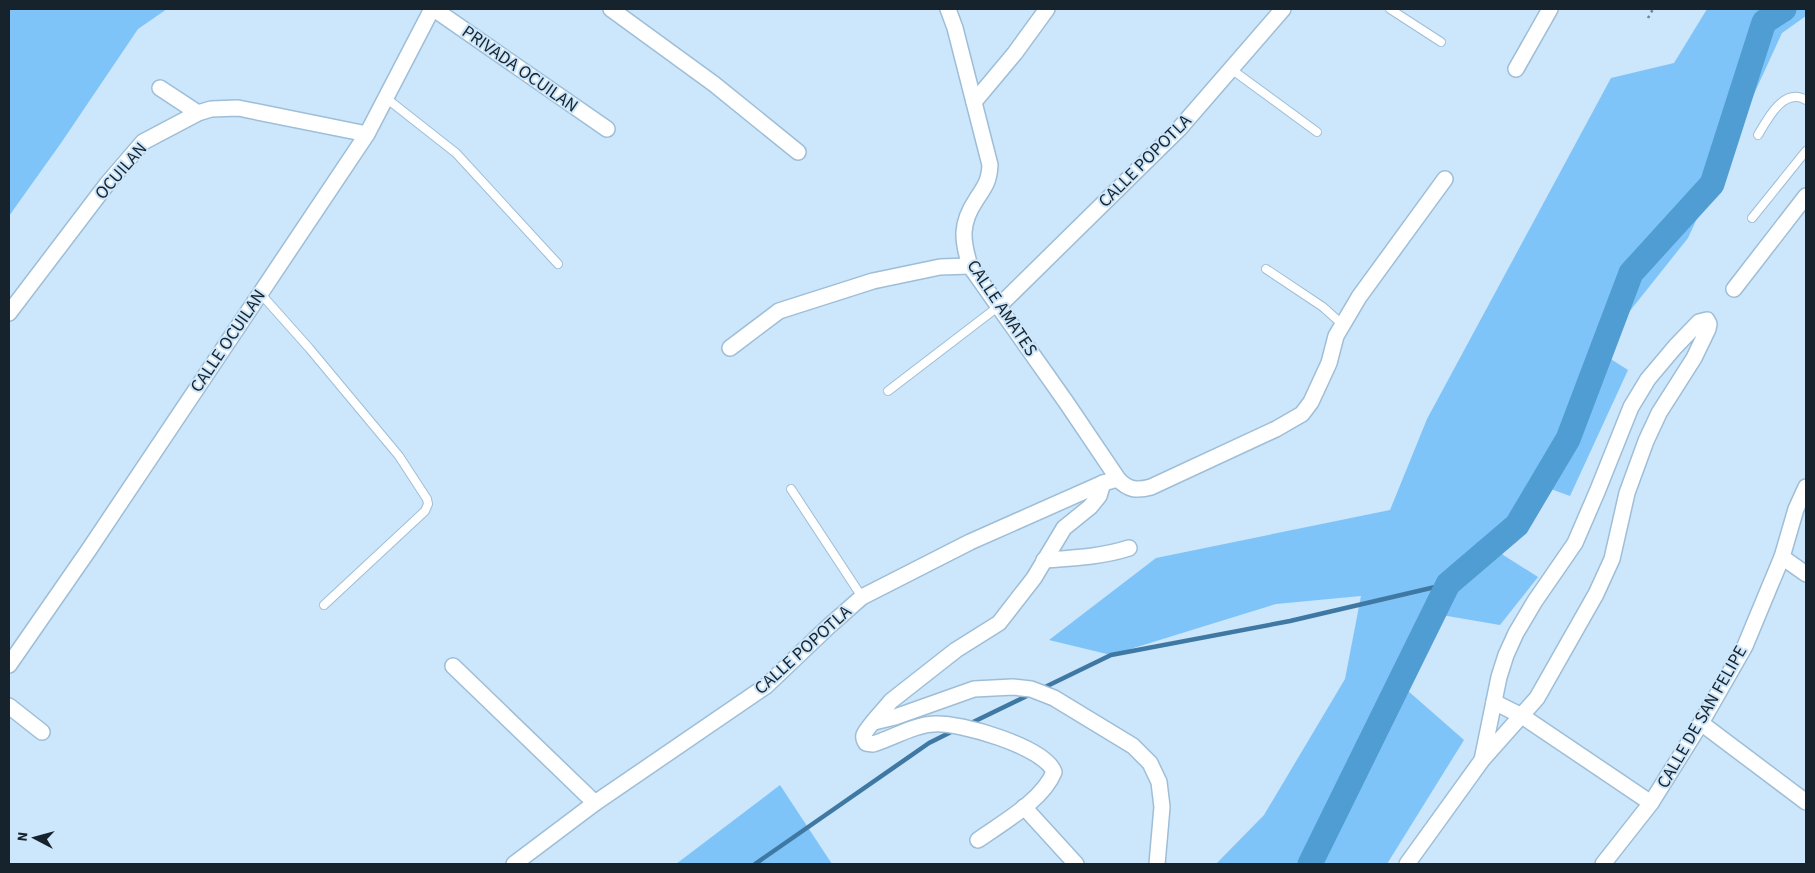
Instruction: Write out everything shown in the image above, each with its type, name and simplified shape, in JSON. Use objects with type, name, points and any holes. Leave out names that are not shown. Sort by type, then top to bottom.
[{"type":"street","name":"CALLE OCUILAN","points":[[9,664],[82,560],[367,134],[433,9]]},
{"type":"street","name":"PRIVADA OCUILAN","points":[[433,9],[607,129]]},
{"type":"street","points":[[611,9],[714,84],[798,152]]},
{"type":"street","name":"CALLE AMATES","points":[[948,9],[956,28],[990,165],[990,175],[986,186],[975,201],[964,226],[964,247],[970,266],[999,306],[1110,481],[1129,489],[1141,490],[1152,487],[1276,429],[1302,414],[1311,402],[1329,364],[1336,336],[1343,325]]},
{"type":"street","points":[[974,102],[1015,53],[1047,9]]},
{"type":"street","name":"CALLE POPOTLA","points":[[999,306],[1179,129],[1283,9]]},
{"type":"street","points":[[1516,69],[1550,9]]},
{"type":"street","points":[[160,88],[198,113]]},
{"type":"street","name":"OCUILAN","points":[[9,313],[107,184],[143,142],[198,113],[238,108],[367,134]]},
{"type":"street","points":[[1343,325],[1359,297],[1445,179]]},
{"type":"street","points":[[1734,289],[1803,206]]},
{"type":"street","points":[[730,348],[779,312],[873,281],[940,267],[970,266]]},
{"type":"street","points":[[1407,864],[1482,760],[1537,698],[1596,594],[1612,558],[1627,493],[1646,441],[1659,413],[1694,358],[1708,329],[1709,324],[1707,320],[1699,322],[1675,347],[1648,379],[1631,407],[1575,543],[1535,601],[1516,633],[1499,677],[1482,760]]},
{"type":"street","points":[[978,840],[1024,807],[1047,785],[1054,772],[1050,765],[1041,757],[991,735],[954,725],[935,724],[922,726],[883,741],[868,744],[863,738],[864,735],[866,730],[891,701],[956,650],[999,623],[1034,578],[1064,528],[1090,507],[1110,481]]},
{"type":"street","name":"CALLE POPOTLA","points":[[514,864],[595,803],[766,686],[862,597],[970,542],[1110,481]]},
{"type":"street","name":"CALLE DE SAN FELIPE","points":[[1605,863],[1651,803],[1701,724],[1745,646],[1782,557],[1796,509],[1806,487]]},
{"type":"street","points":[[1044,560],[1087,557],[1113,553],[1129,548]]},
{"type":"street","points":[[1782,557],[1806,574]]},
{"type":"street","points":[[453,666],[595,803]]},
{"type":"street","points":[[874,722],[895,717],[974,689],[1013,687],[1031,689],[1054,698],[1133,746],[1150,762],[1159,782],[1162,807],[1157,864]]},
{"type":"street","points":[[1494,702],[1522,716],[1651,803]]},
{"type":"street","points":[[9,706],[42,732]]},
{"type":"street","points":[[1701,724],[1806,802]]},
{"type":"street","points":[[1024,807],[1076,864]]},
{"type":"lane","points":[[1390,9],[1441,42]]},
{"type":"lane","points":[[1231,70],[1317,132]]},
{"type":"lane","points":[[1758,134],[1782,102],[1789,97],[1796,96],[1806,100]]},
{"type":"lane","points":[[386,98],[456,153],[558,264]]},
{"type":"lane","points":[[1752,218],[1806,151]]},
{"type":"lane","points":[[1266,269],[1323,306],[1343,325]]},
{"type":"lane","points":[[260,293],[309,348],[399,456],[428,499],[425,511],[324,605]]},
{"type":"lane","points":[[888,391],[999,306]]},
{"type":"lane","points":[[791,489],[862,597]]},
{"type":"path","points":[[1648,18],[1653,9]]},
{"type":"shaded area","points":[[9,9],[167,9],[138,29],[9,216]]},
{"type":"shaded area","points":[[1707,9],[1806,9],[1806,16],[1782,33],[1688,238],[1598,351],[1628,370],[1570,496],[1529,481],[1497,551],[1538,577],[1500,625],[1430,613],[1407,690],[1464,740],[1387,864],[1216,864],[1264,815],[1345,679],[1361,596],[1276,604],[1111,655],[1049,640],[1156,558],[1390,510],[1427,419],[1611,78],[1674,63]]},
{"type":"shaded area","points":[[780,785],[832,864],[676,864]]},
{"type":"waterway","points":[[1310,864],[1448,584],[1517,525],[1568,439],[1631,273],[1712,184],[1764,22],[1784,9]]},
{"type":"waterway","points":[[1041,689],[1111,655],[1290,621],[1448,584]]},
{"type":"waterway","points":[[969,724],[1031,694]]},
{"type":"waterway","points":[[755,864],[929,743],[955,730]]}]
